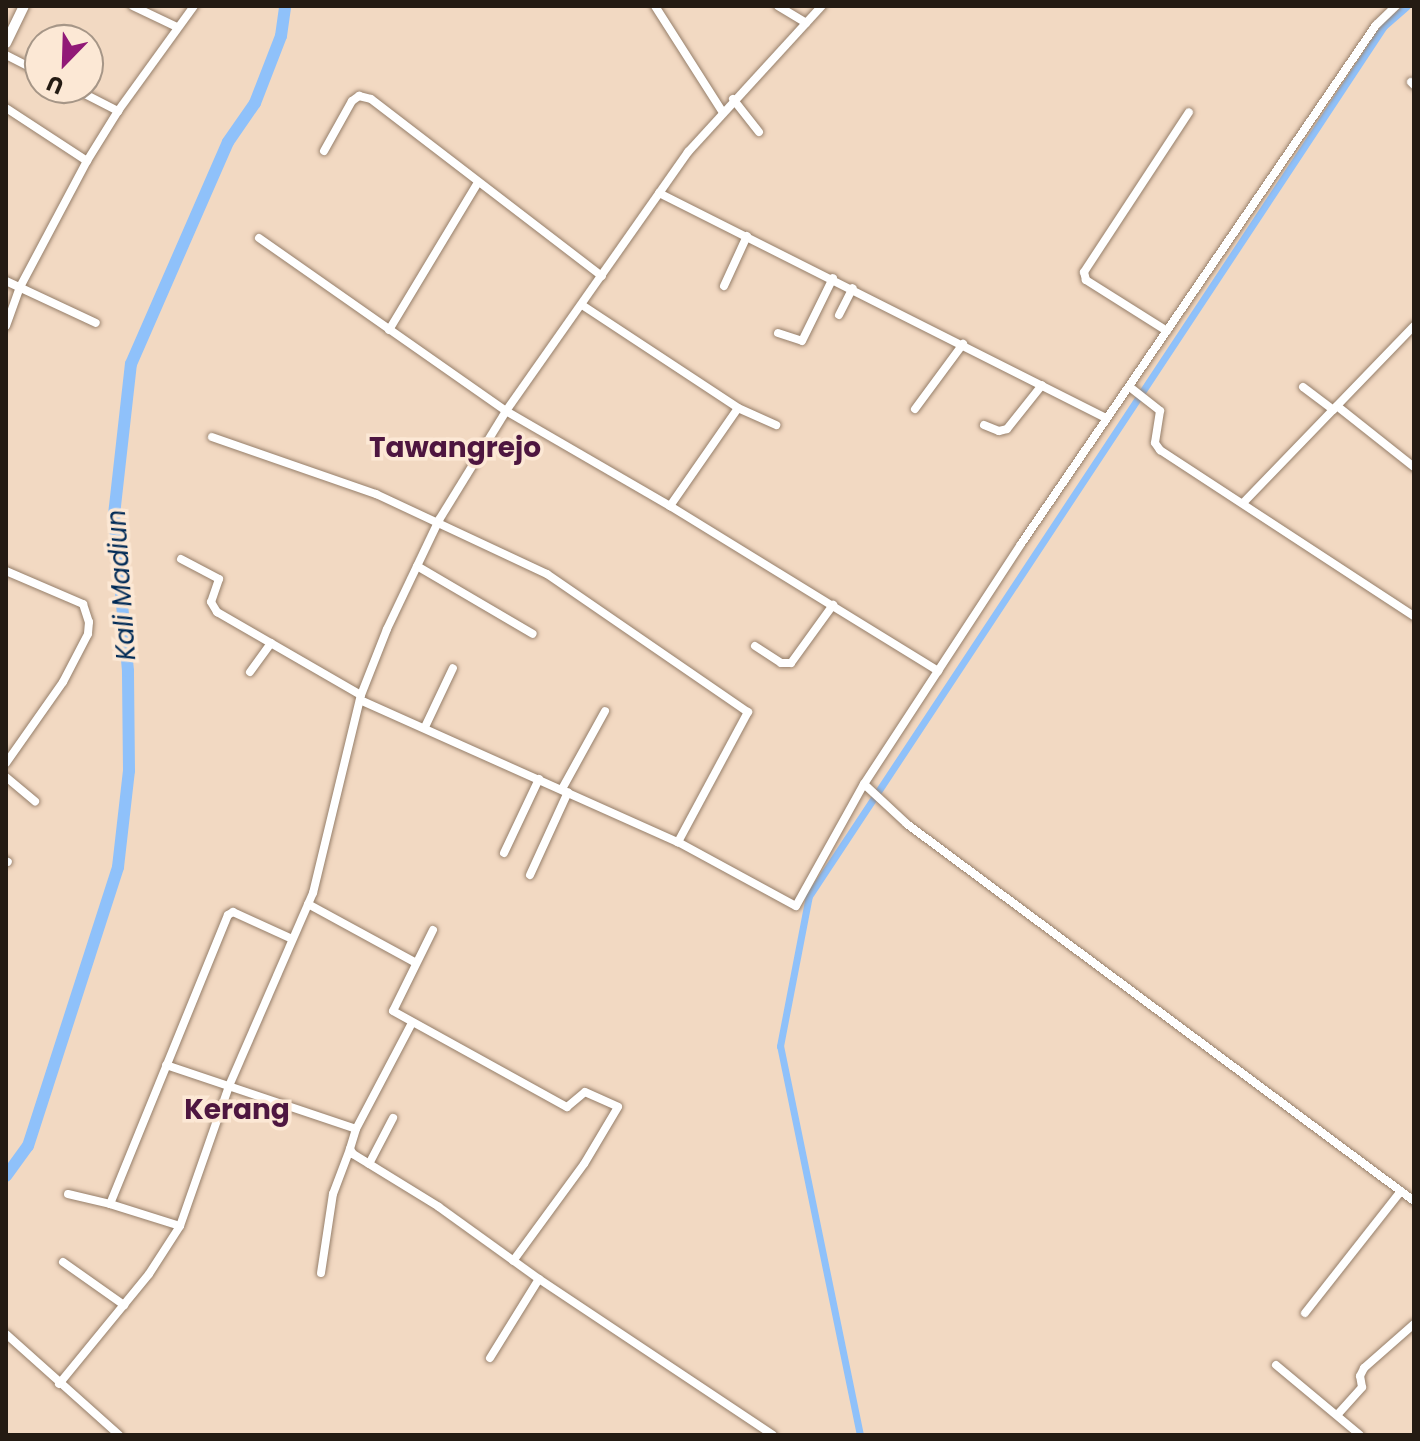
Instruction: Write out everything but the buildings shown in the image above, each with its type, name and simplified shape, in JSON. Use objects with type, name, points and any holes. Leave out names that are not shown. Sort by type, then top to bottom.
[{"type":"street","points":[[6,43],[24,6]]},
{"type":"street","points":[[133,6],[177,27]]},
{"type":"street","points":[[6,326],[20,287],[87,161],[118,111],[194,6]]},
{"type":"street","points":[[655,6],[722,111]]},
{"type":"street","points":[[778,6],[806,23]]},
{"type":"street","points":[[59,1384],[124,1305],[180,1226],[229,1086],[308,904],[350,752],[361,697],[387,629],[439,520],[506,411],[659,193],[722,111],[822,6]]},
{"type":"street","points":[[181,559],[219,579],[211,602],[217,612],[361,697],[678,842],[796,906],[866,785],[938,671],[1106,418],[1132,389],[1167,331],[1376,25],[1396,6]]},
{"type":"street","points":[[6,55],[24,64]]},
{"type":"street","points":[[324,151],[352,101],[365,97],[449,157],[477,184],[602,276]]},
{"type":"street","points":[[733,99],[759,132]]},
{"type":"street","points":[[104,104],[118,111]]},
{"type":"street","points":[[6,108],[87,161]]},
{"type":"street","points":[[1167,331],[1086,280],[1084,272],[1189,112]]},
{"type":"street","points":[[389,330],[477,184]]},
{"type":"street","points":[[659,193],[1106,418]]},
{"type":"street","points":[[724,286],[747,236]]},
{"type":"street","points":[[259,238],[506,411],[670,506],[938,671]]},
{"type":"street","points":[[778,333],[802,341],[833,278]]},
{"type":"street","points":[[6,281],[96,323]]},
{"type":"street","points":[[839,315],[853,288]]},
{"type":"street","points":[[582,305],[738,408],[776,425]]},
{"type":"street","points":[[1244,502],[1414,326]]},
{"type":"street","points":[[915,409],[963,344]]},
{"type":"street","points":[[984,425],[999,431],[1007,429],[1042,385]]},
{"type":"street","points":[[1303,387],[1414,467]]},
{"type":"street","points":[[1132,389],[1160,411],[1157,447],[1244,502],[1332,565],[1414,616]]},
{"type":"street","points":[[670,506],[738,408]]},
{"type":"street","points":[[212,437],[363,489],[439,520],[547,574],[748,712],[678,842]]},
{"type":"street","points":[[417,566],[533,634]]},
{"type":"street","points":[[6,571],[83,604],[89,622],[88,634],[63,682],[6,763]]},
{"type":"street","points":[[755,646],[781,663],[791,663],[833,605]]},
{"type":"street","points":[[250,672],[271,643]]},
{"type":"street","points":[[425,727],[453,668]]},
{"type":"street","points":[[530,875],[565,791],[605,711]]},
{"type":"street","points":[[6,777],[35,801]]},
{"type":"street","points":[[504,853],[539,779]]},
{"type":"street","points":[[866,785],[907,824],[1414,1201]]},
{"type":"street","points":[[308,904],[416,963]]},
{"type":"street","points":[[110,1204],[230,912],[292,939]]},
{"type":"street","points":[[433,930],[392,1009],[412,1023],[567,1107],[585,1092],[618,1107],[584,1164],[513,1261]]},
{"type":"street","points":[[321,1273],[333,1194],[356,1129],[412,1023]]},
{"type":"street","points":[[166,1065],[356,1129]]},
{"type":"street","points":[[369,1164],[393,1118]]},
{"type":"street","points":[[350,1149],[773,1435]]},
{"type":"street","points":[[1305,1313],[1401,1191]]},
{"type":"street","points":[[68,1194],[180,1226]]},
{"type":"street","points":[[63,1262],[124,1305]]},
{"type":"street","points":[[490,1358],[539,1279]]},
{"type":"street","points":[[1338,1414],[1362,1387],[1360,1376],[1364,1368],[1414,1324]]},
{"type":"street","points":[[6,1334],[119,1435]]},
{"type":"street","points":[[1276,1365],[1360,1435]]},
{"type":"waterway","name":"Kali Madiun","points":[[6,1176],[28,1146],[118,867],[129,771],[128,671],[114,515],[131,364],[228,142],[255,103],[281,36],[285,6]]},
{"type":"waterway","points":[[860,1435],[780,1046],[809,896],[1384,26],[1407,6]]},
{"type":"district","name":"Tawangrejo","points":[[455,448]]},
{"type":"district","name":"Kerang","points":[[237,1110]]}]
